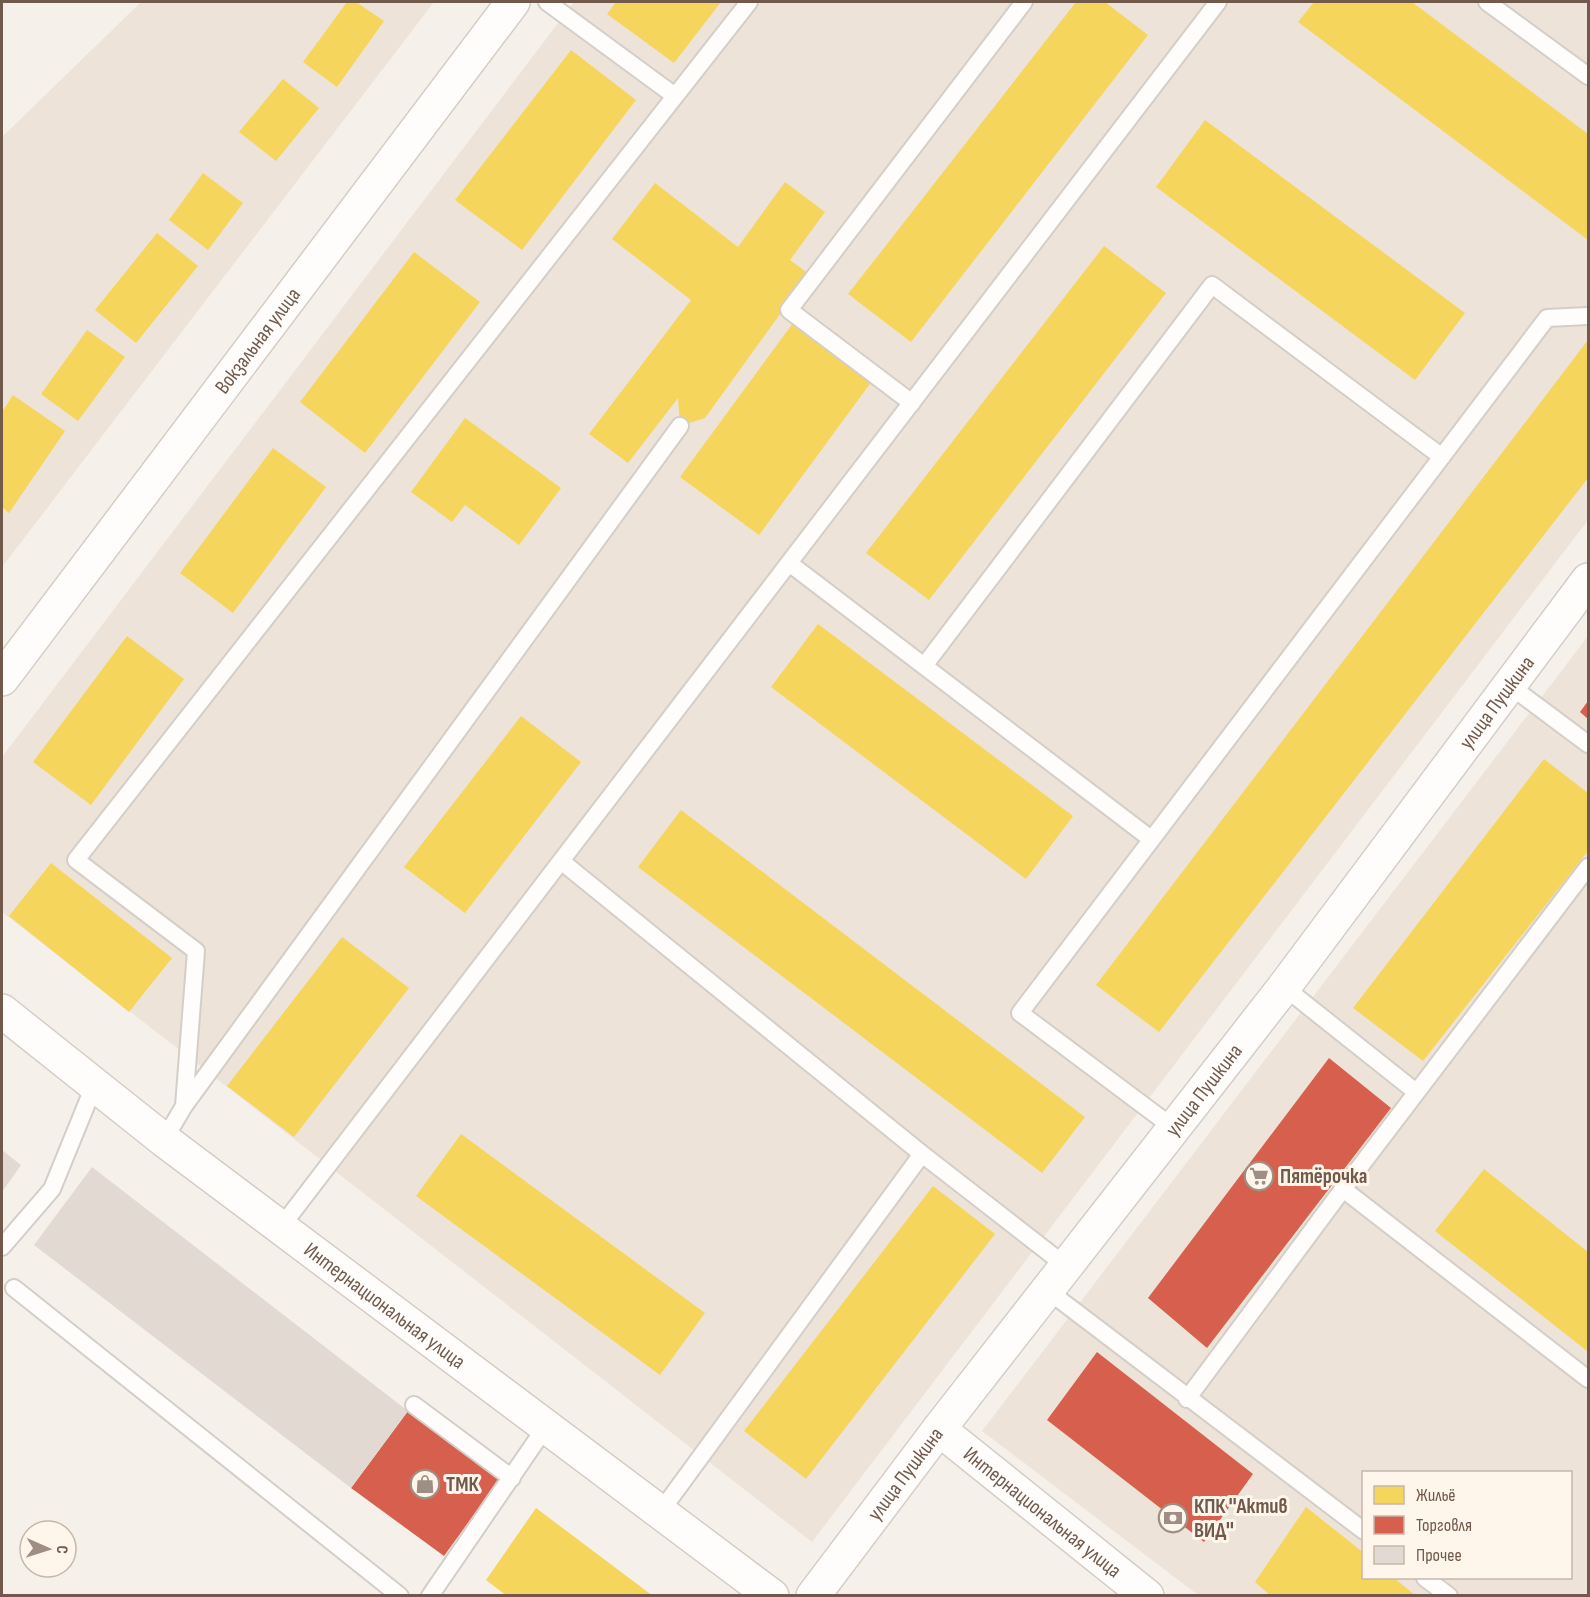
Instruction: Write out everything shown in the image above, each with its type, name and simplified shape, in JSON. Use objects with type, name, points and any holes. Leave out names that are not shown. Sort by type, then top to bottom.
[{"type":"main road","name":"Вокзальная улица","points":[[2,679],[513,2]]},
{"type":"main road","name":"улица Пушкина","points":[[813,1596],[939,1429],[1284,987],[1588,580]]},
{"type":"main road","name":"Интернациональная улица","points":[[2,1011],[164,1140],[547,1425],[772,1596]]},
{"type":"main road","name":"Интернациональная улица","points":[[939,1429],[1147,1596]]},
{"type":"lane","points":[[547,2],[675,96]]},
{"type":"lane","points":[[183,1106],[196,951],[76,860],[749,2]]},
{"type":"lane","points":[[912,403],[789,310],[1024,2]]},
{"type":"lane","points":[[281,1227],[1218,2]]},
{"type":"lane","points":[[1487,2],[1588,76]]},
{"type":"lane","points":[[924,666],[1212,285],[1442,457]]},
{"type":"lane","points":[[1175,1129],[1020,1013],[1547,318],[1588,316]]},
{"type":"lane","points":[[164,1140],[183,1106],[681,426]]},
{"type":"lane","points":[[789,563],[1151,839]]},
{"type":"lane","points":[[1509,685],[1588,744]]},
{"type":"lane","points":[[561,861],[922,1154],[1187,1399],[1362,1530]]},
{"type":"lane","points":[[1187,1399],[1343,1188],[1588,867]]},
{"type":"lane","points":[[1284,987],[1416,1092]]},
{"type":"lane","points":[[2,1247],[52,1189],[94,1086]]},
{"type":"lane","points":[[661,1511],[922,1154]]},
{"type":"lane","points":[[1343,1188],[1588,1379]]},
{"type":"lane","points":[[14,1288],[400,1596]]},
{"type":"lane","points":[[414,1405],[512,1478]]},
{"type":"lane","points":[[430,1596],[547,1425]]},
{"type":"lane","points":[[1426,1579],[1449,1596]]},
{"type":"shaded area","points":[[141,2],[434,2],[2,567],[2,137]]},
{"type":"shaded area","points":[[574,2],[1588,2],[1588,520],[812,1542],[2,912],[2,757]]},
{"type":"shaded area","points":[[1588,636],[1588,1595],[1198,1595],[982,1431]]},
{"type":"building: Жильё","points":[[347,2],[356,2],[384,21],[337,87],[303,62]]},
{"type":"building: Жильё","points":[[616,2],[721,2],[674,63],[607,14]]},
{"type":"building: Жильё","points":[[1076,2],[1105,2],[1148,35],[911,342],[848,294]]},
{"type":"building: Жильё","points":[[1314,2],[1412,2],[1588,134],[1588,240],[1298,22]]},
{"type":"building: Жильё","points":[[571,50],[636,100],[522,250],[455,200]]},
{"type":"building: Жильё","points":[[283,79],[319,108],[276,161],[239,132]]},
{"type":"building: Жильё","points":[[1205,120],[1465,313],[1415,380],[1156,187]]},
{"type":"building: Жильё","points":[[203,173],[243,203],[208,250],[169,220]]},
{"type":"building: Жильё","points":[[785,182],[825,212],[790,260],[809,274],[705,418],[680,426],[678,398],[628,463],[589,434],[691,300],[612,239],[655,183],[738,247]]},
{"type":"building: Жильё","points":[[157,233],[198,266],[136,343],[95,310]]},
{"type":"building: Жильё","points":[[1104,246],[1166,293],[929,600],[866,553]]},
{"type":"building: Жильё","points":[[414,252],[480,302],[365,453],[300,402]]},
{"type":"building: Жильё","points":[[793,323],[872,381],[759,535],[680,477]]},
{"type":"building: Жильё","points":[[87,330],[125,357],[78,421],[41,394]]},
{"type":"building: Жильё","points":[[1588,340],[1588,478],[1159,1032],[1096,985]]},
{"type":"building: Жильё","points":[[13,395],[65,431],[9,513],[2,507],[2,412]]},
{"type":"building: Жильё","points":[[465,418],[561,488],[519,545],[465,505],[452,522],[411,492]]},
{"type":"building: Жильё","points":[[273,448],[326,487],[233,613],[180,573]]},
{"type":"building: Жильё","points":[[818,624],[1073,816],[1026,879],[771,687]]},
{"type":"building: Жильё","points":[[127,636],[184,679],[91,805],[33,762]]},
{"type":"building: Жильё","points":[[521,716],[581,762],[465,913],[404,867]]},
{"type":"building: Жильё","points":[[1544,759],[1588,793],[1588,851],[1423,1061],[1353,1008]]},
{"type":"building: Жильё","points":[[681,810],[1085,1117],[1042,1173],[638,867]]},
{"type":"building: Жильё","points":[[51,863],[172,958],[129,1012],[9,916]]},
{"type":"building: Жильё","points":[[342,937],[409,988],[294,1137],[227,1086]]},
{"type":"building: Жильё","points":[[461,1134],[705,1313],[660,1375],[416,1196]]},
{"type":"building: Жильё","points":[[1484,1169],[1588,1252],[1587,1351],[1435,1231]]},
{"type":"building: Жильё","points":[[933,1186],[995,1234],[806,1479],[744,1431]]},
{"type":"building: Жильё","points":[[1306,1507],[1362,1551],[1362,1579],[1395,1579],[1416,1596],[1271,1596],[1255,1582]]},
{"type":"building: Жильё","points":[[536,1508],[653,1596],[507,1596],[486,1580]]},
{"type":"building: Торговля","points":[[1588,701],[1588,719],[1580,712]]},
{"type":"building: Торговля","points":[[1329,1058],[1391,1108],[1207,1348],[1148,1298]]},
{"type":"building: Торговля","points":[[1097,1352],[1253,1474],[1204,1542],[1047,1420]]},
{"type":"building: Торговля","name":"ТМК","points":[[408,1411],[499,1480],[444,1556],[351,1488]]},
{"type":"building: Прочее","points":[[2,1150],[21,1165],[2,1192]]},
{"type":"building: Прочее","points":[[92,1167],[408,1411],[351,1488],[34,1245]]},
{"type":"place","name":"Пятёрочка","points":[[1259,1176]]},
{"type":"place","name":"ТМК","points":[[425,1484]]},
{"type":"place","name":"КПК ''Актив ВИД''","points":[[1173,1518]]}]
